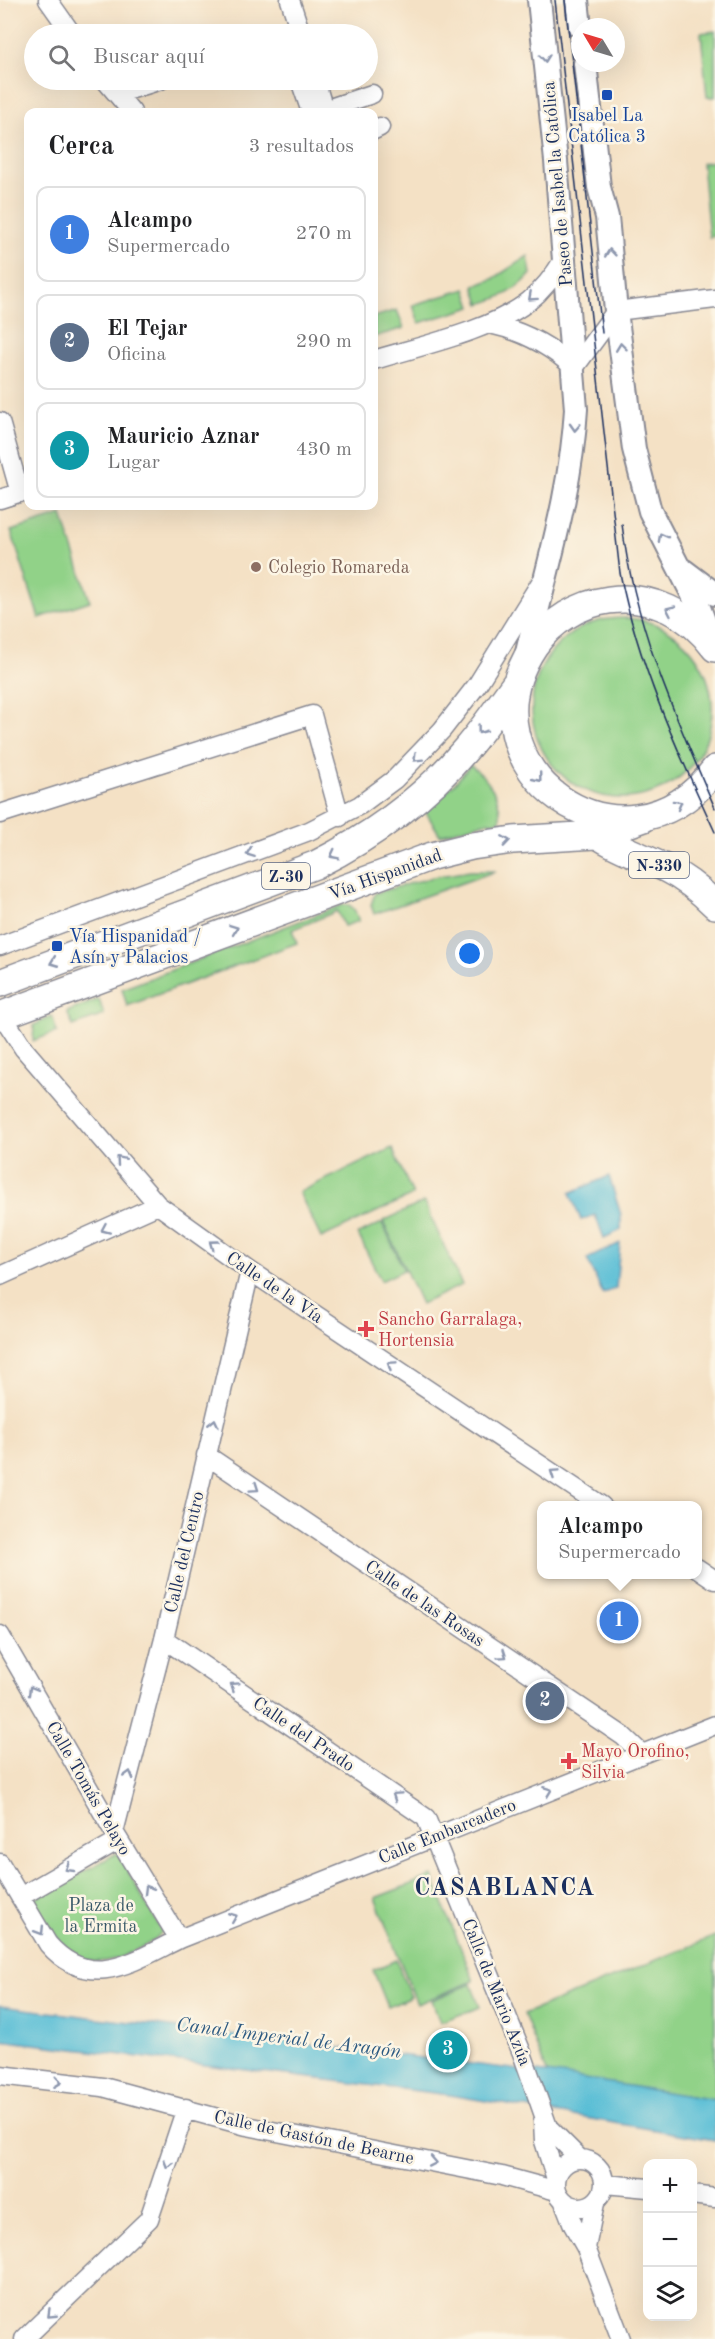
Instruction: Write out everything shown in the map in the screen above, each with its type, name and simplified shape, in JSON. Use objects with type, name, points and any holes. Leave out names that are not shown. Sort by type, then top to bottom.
[{"type":"highway","points":[[596,835],[577,819],[532,772],[523,756],[514,720],[515,662],[558,620],[590,604],[608,600],[636,599],[673,610],[703,632],[715,647]]},
{"type":"highway","name":"Vía Hispanidad","points":[[0,983],[315,865],[351,846],[388,822],[446,771],[465,750],[515,662]]},
{"type":"highway","name":"Vía Hispanidad","points":[[1,1014],[432,856],[513,840],[596,835],[672,807],[686,799],[712,775]]},
{"type":"highway","points":[[558,798],[590,814],[624,819],[644,818]]},
{"type":"highway","name":"N-330","points":[[596,835],[614,846],[671,871],[693,885],[715,905]]},
{"type":"main road","name":"Paseo de Isabel la Católica","points":[[515,662],[531,633],[562,516],[572,461],[576,409],[556,161],[539,0]]},
{"type":"main road","points":[[577,0],[579,18]]},
{"type":"main road","points":[[586,72],[599,187],[607,217],[616,311],[640,476],[656,527],[698,604],[715,647]]},
{"type":"main road","points":[[678,566],[715,594]]},
{"type":"street","points":[[48,0],[65,24]]},
{"type":"street","points":[[290,0],[295,24]]},
{"type":"street","points":[[114,90],[129,108]]},
{"type":"street","points":[[117,94],[130,90]]},
{"type":"street","points":[[303,90],[309,108]]},
{"type":"street","points":[[318,90],[323,108]]},
{"type":"street","points":[[330,108],[372,94]]},
{"type":"street","points":[[378,359],[490,324],[528,301],[553,276],[564,259]]},
{"type":"street","points":[[490,324],[532,338],[554,351],[574,368],[616,311],[715,299]]},
{"type":"street","points":[[0,422],[24,492],[0,499]]},
{"type":"street","name":"Vía Hispanidad","points":[[0,946],[309,831],[340,817],[377,794],[424,751],[461,706],[515,662],[529,599],[544,578]]},
{"type":"street","points":[[531,633],[558,620]]},
{"type":"street","points":[[0,814],[312,715],[340,817]]},
{"type":"street","name":"Calle de la Vía","points":[[1,1014],[24,1049],[158,1205],[250,1271],[595,1501]]},
{"type":"street","points":[[0,1276],[158,1205]]},
{"type":"street","name":"Calle del Centro","points":[[116,1836],[250,1271]]},
{"type":"street","name":"Calle de las Rosas","points":[[206,1455],[623,1736],[642,1754]]},
{"type":"street","points":[[702,1571],[715,1580]]},
{"type":"street","name":"Calle Tomás Pelayo","points":[[0,1635],[116,1836],[179,1939]]},
{"type":"street","name":"Calle del Prado","points":[[164,1639],[418,1810],[429,1822],[435,1836]]},
{"type":"street","name":"Calle Embarcadero","points":[[0,1863],[48,1944],[67,1962],[79,1967],[106,1970],[120,1967],[179,1939],[715,1725]]},
{"type":"street","points":[[20,1897],[116,1836]]},
{"type":"street","name":"Calle de Mario Azúa","points":[[435,1836],[551,2132],[580,2159]]},
{"type":"street","name":"Calle de Gastón de Bearne","points":[[0,2075],[103,2087],[246,2126],[502,2176],[559,2191]]},
{"type":"street","points":[[24,2339],[149,2219],[157,2202],[186,2108]]},
{"type":"street","name":"Calle de Mario Azúa","points":[[543,2114],[544,2141],[559,2191],[573,2225],[586,2248],[621,2339]]},
{"type":"street","points":[[586,2248],[595,2203],[601,2196],[605,2184],[603,2174],[592,2162],[580,2159],[563,2166],[559,2191],[580,2208],[595,2203]]},
{"type":"street","points":[[605,2184],[643,2188]]},
{"type":"street","points":[[697,2196],[715,2198]]},
{"type":"green space","points":[[715,31],[715,97],[707,97],[701,33]]},
{"type":"green space","points":[[715,161],[715,236],[709,237],[702,163]]},
{"type":"green space","points":[[528,256],[531,274],[526,280],[508,293],[480,304],[474,286],[493,279]]},
{"type":"green space","points":[[466,289],[472,307],[419,323],[413,305]]},
{"type":"green space","points":[[397,310],[404,328],[378,336],[378,316]]},
{"type":"green space","points":[[62,515],[90,601],[39,618],[11,531]]},
{"type":"green space","points":[[622,618],[656,625],[685,645],[705,674],[712,708],[705,742],[685,771],[656,791],[622,798],[588,791],[559,771],[539,742],[532,708],[539,674],[559,645],[588,625]]},
{"type":"green space","points":[[470,765],[483,776],[492,789],[499,804],[500,821],[482,823],[440,835],[425,811],[455,783]]},
{"type":"green space","points":[[470,871],[496,871],[374,914],[371,905],[375,893],[433,877]]},
{"type":"green space","points":[[342,905],[349,905],[354,909],[359,921],[344,926],[337,911],[292,930],[297,943],[127,1006],[122,989]]},
{"type":"green space","points":[[99,999],[104,1015],[73,1026],[67,1012]]},
{"type":"green space","points":[[52,1016],[57,1032],[33,1041],[34,1025]]},
{"type":"green space","points":[[392,1148],[413,1195],[321,1238],[299,1192]]},
{"type":"green space","points":[[424,1202],[462,1285],[421,1304],[383,1221]]},
{"type":"green space","points":[[382,1223],[404,1270],[381,1281],[358,1234]]},
{"type":"green space","name":"Plaza de la Ermita","points":[[117,1853],[162,1931],[149,1943],[112,1960],[96,1962],[82,1959],[71,1953],[61,1943],[33,1900]]},
{"type":"green space","points":[[432,1876],[474,1981],[417,2004],[375,1898]]},
{"type":"green space","points":[[715,1936],[715,2100],[548,2075],[524,2014]]},
{"type":"green space","points":[[396,1960],[411,1997],[388,2007],[373,1970]]},
{"type":"green space","points":[[471,1984],[480,2007],[440,2022],[432,2000]]},
{"type":"water","points":[[609,1176],[621,1215],[621,1230],[604,1238],[595,1215],[581,1220],[570,1193]]},
{"type":"water","points":[[620,1243],[616,1288],[603,1294],[587,1259]]},
{"type":"water","name":"Canal Imperial de Aragón","points":[[0,2006],[561,2075],[715,2100],[715,2140],[450,2095],[0,2040]]},
{"type":"tram line","points":[[555,0],[620,573],[648,673],[686,769],[715,832]]},
{"type":"tram line","points":[[565,0],[602,333]]},
{"type":"tram line","points":[[622,524],[636,598],[646,634],[671,704],[715,808]]},
{"type":"place","name":"Isabel La Católica 3","points":[[607,95]]},
{"type":"place","name":"Colegio Romareda","points":[[256,567]]},
{"type":"place","name":"Vía Hispanidad / Asín y Palacios","points":[[57,946]]},
{"type":"place","name":"Sancho Garralaga, Hortensia","points":[[366,1329]]},
{"type":"place","name":"Alcampo","points":[[619,1621]]},
{"type":"place","name":"El Tejar","points":[[545,1701]]},
{"type":"place","name":"Mayo Orofino, Silvia","points":[[569,1761]]},
{"type":"place","name":"Mauricio Aznar","points":[[448,2050]]},
{"type":"district","name":"CASABLANCA","points":[[505,1887]]}]
